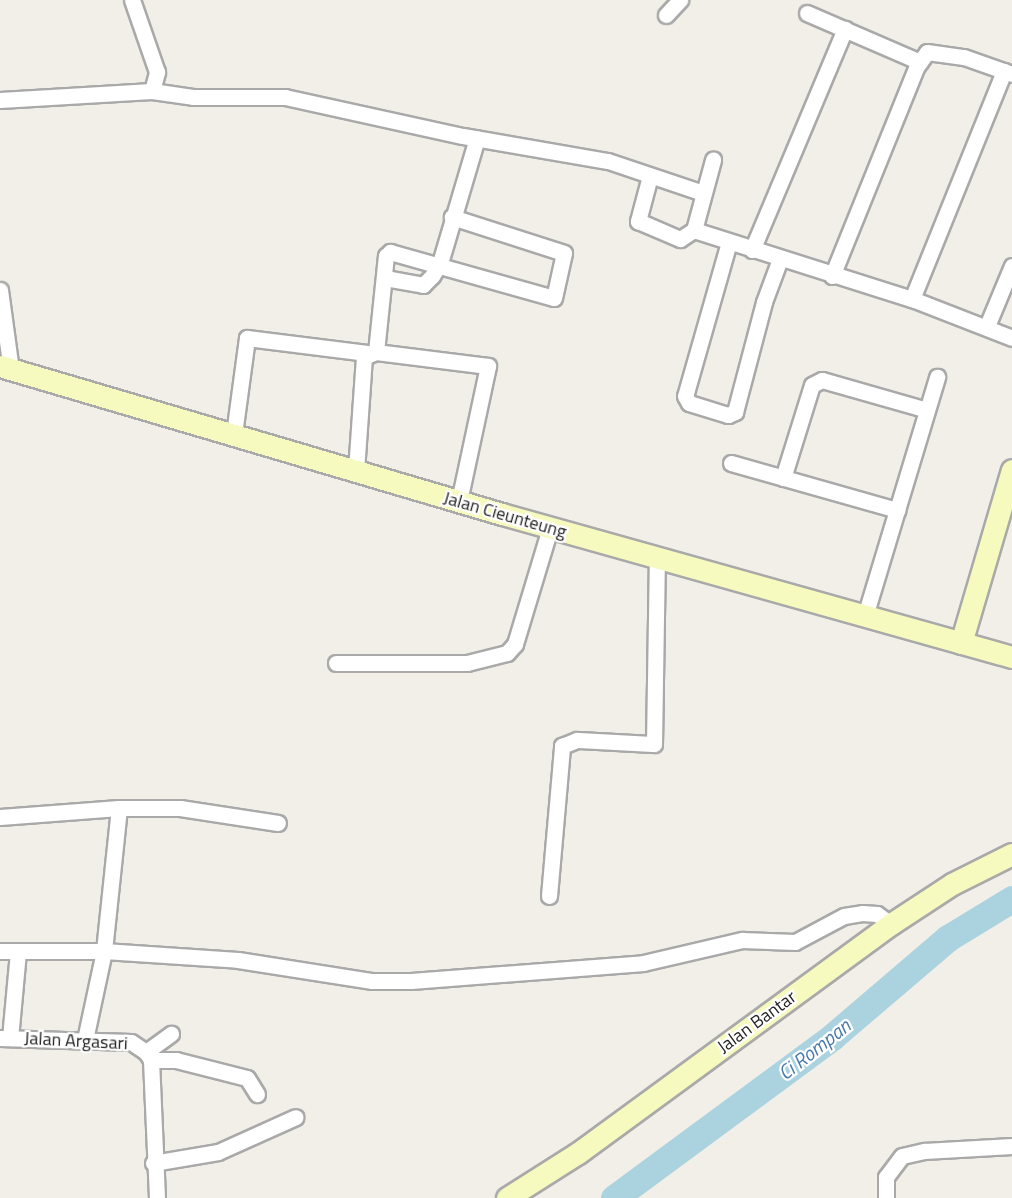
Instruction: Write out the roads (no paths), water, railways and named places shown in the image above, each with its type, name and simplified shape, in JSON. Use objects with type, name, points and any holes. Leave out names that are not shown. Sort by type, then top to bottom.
[{"type":"street","points":[[132,0],[157,72],[152,91]]},
{"type":"street","points":[[666,15],[680,0]]},
{"type":"street","points":[[807,13],[920,62]]},
{"type":"street","points":[[752,250],[845,29]]},
{"type":"street","points":[[832,276],[920,62],[927,52],[940,51],[1008,73],[912,299]]},
{"type":"street","points":[[0,99],[152,91],[193,97],[285,97],[477,138],[608,161],[704,194]]},
{"type":"street","points":[[385,278],[425,285],[440,263],[477,138]]},
{"type":"street","points":[[694,230],[712,160]]},
{"type":"street","points":[[650,176],[639,223],[677,238],[694,230],[832,276],[912,299],[987,326],[1012,338]]},
{"type":"street","points":[[356,471],[371,352],[390,252],[440,263],[551,299],[566,258],[564,253],[452,218]]},
{"type":"street","points":[[729,242],[685,396],[688,403],[728,415],[735,412],[764,302],[780,259]]},
{"type":"street","points":[[987,326],[1012,266]]},
{"type":"street","points":[[0,290],[6,368]]},
{"type":"street","points":[[234,434],[247,338],[488,366],[459,501]]},
{"type":"street","name":"Jalan Cieunteung","points":[[6,368],[550,528],[1012,657]]},
{"type":"street","points":[[865,616],[937,377]]},
{"type":"street","points":[[783,478],[812,385],[822,380],[927,410]]},
{"type":"street","points":[[731,463],[897,510]]},
{"type":"street","points":[[961,643],[1012,470]]},
{"type":"street","points":[[336,663],[467,663],[507,653],[514,644],[550,528]]},
{"type":"street","points":[[549,896],[561,746],[577,740],[654,744],[657,558]]},
{"type":"street","points":[[0,817],[119,807],[180,808],[278,823]]},
{"type":"street","points":[[85,1040],[104,951],[119,807]]},
{"type":"street","name":"Jalan Bantar","points":[[507,1198],[578,1153],[891,924],[952,884],[1012,854]]},
{"type":"street","points":[[0,951],[104,951],[238,960],[372,981],[411,981],[643,963],[742,940],[795,942],[844,916],[862,913],[877,914],[891,924]]},
{"type":"street","points":[[5,1038],[18,951]]},
{"type":"street","points":[[148,1056],[171,1034]]},
{"type":"street","name":"Jalan Argasari","points":[[5,1038],[131,1042],[148,1056],[157,1198]]},
{"type":"street","points":[[148,1056],[176,1060],[247,1078],[257,1094]]},
{"type":"street","points":[[153,1163],[218,1152],[296,1117]]},
{"type":"street","points":[[886,1198],[886,1177],[902,1156],[924,1150],[1012,1146]]},
{"type":"waterway","name":"Ci Rompan","points":[[614,1198],[832,1037],[948,938],[1012,899]]}]
